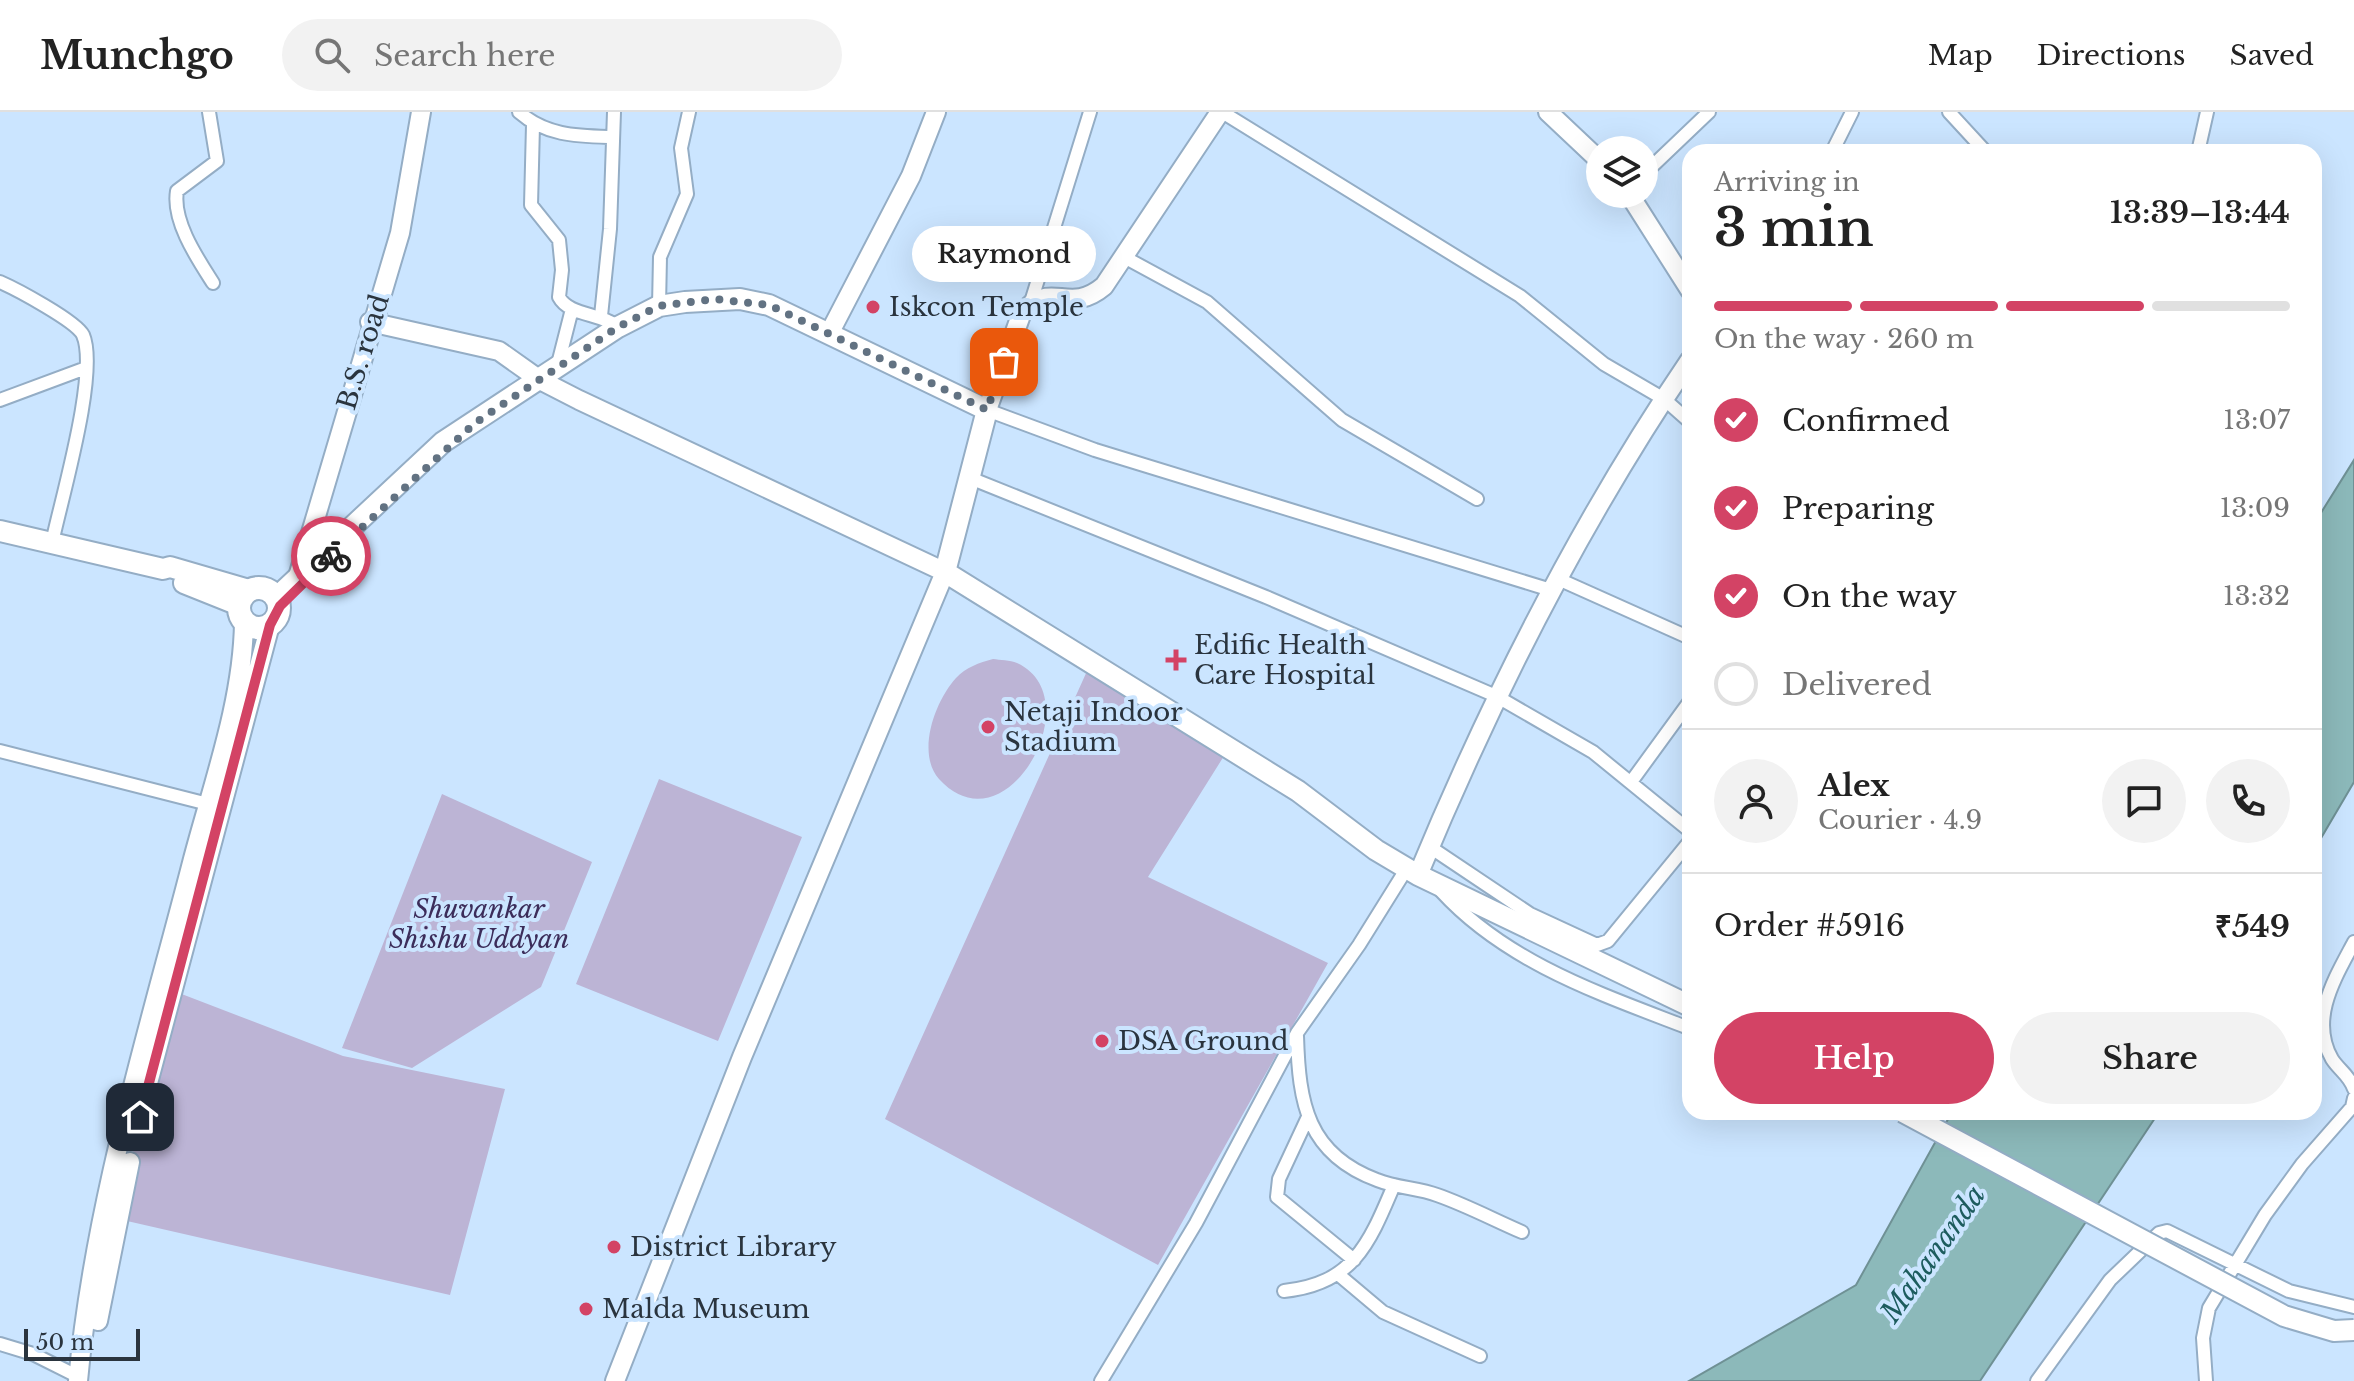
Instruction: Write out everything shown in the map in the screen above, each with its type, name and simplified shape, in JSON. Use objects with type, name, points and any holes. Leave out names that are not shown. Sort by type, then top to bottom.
[{"type":"highway","points":[[264,588],[284,599],[252,627],[244,605],[264,588]]},
{"type":"main road","points":[[284,599],[475,423],[548,375],[609,321],[659,306],[740,299],[769,305],[987,410],[945,572],[1298,791],[1376,850],[1682,1002]]},
{"type":"main road","points":[[0,531],[163,569],[165,575],[244,605]]},
{"type":"main road","points":[[1918,1120],[2284,1316],[2334,1331],[2354,1330]]},
{"type":"street","points":[[209,112],[217,161],[177,191],[175,202],[196,256],[213,283]]},
{"type":"street","name":"B.S. road","points":[[81,1380],[147,1088],[284,599],[400,233],[421,112]]},
{"type":"street","points":[[519,112],[533,125],[556,133],[612,137]]},
{"type":"street","points":[[533,125],[531,205],[559,240],[562,270],[559,297],[572,309],[609,321],[614,112]]},
{"type":"street","points":[[659,306],[660,257],[687,194],[681,148],[689,112]]},
{"type":"street","points":[[830,332],[911,176],[936,112]]},
{"type":"street","points":[[1090,112],[1031,302],[1021,315],[987,410],[1095,450],[1553,584],[1682,635]]},
{"type":"street","points":[[1548,112],[1586,148]]},
{"type":"street","points":[[1658,161],[1709,112]]},
{"type":"street","points":[[1836,144],[1852,112]]},
{"type":"street","points":[[1949,112],[1978,144]]},
{"type":"street","points":[[2200,144],[2207,112]]},
{"type":"street","points":[[1031,302],[1050,296],[1075,301],[1089,299],[1104,286],[1215,113],[1520,296],[1604,364],[1664,399],[1682,415]]},
{"type":"street","points":[[1638,208],[1682,277]]},
{"type":"street","points":[[1124,257],[1207,302],[1342,420],[1477,499]]},
{"type":"street","points":[[0,282],[70,321],[82,334],[86,368],[52,543]]},
{"type":"street","points":[[548,375],[572,309]]},
{"type":"street","points":[[370,322],[499,351],[945,572],[740,1061],[615,1381]]},
{"type":"street","points":[[0,400],[86,368]]},
{"type":"street","points":[[1101,1381],[1196,1223],[1297,1033],[1359,945],[1419,874],[1496,696],[1553,584],[1682,372]]},
{"type":"street","points":[[970,478],[1281,603],[1496,696],[1580,744],[1682,824]]},
{"type":"street","points":[[0,1344],[33,1354],[81,1380],[89,1293],[114,1173],[244,650],[244,605]]},
{"type":"street","points":[[1631,782],[1682,712]]},
{"type":"street","points":[[0,751],[208,804]]},
{"type":"street","points":[[1430,847],[1530,914],[1597,945],[1608,941],[1682,851]]},
{"type":"street","points":[[1419,874],[1479,926],[1552,973],[1682,1025]]},
{"type":"street","points":[[2354,942],[2322,1015],[2324,1039],[2333,1060],[2354,1089]]},
{"type":"street","points":[[1297,1033],[1298,1084],[1307,1119],[1324,1145],[1346,1164],[1394,1185],[1437,1195],[1522,1232]]},
{"type":"street","points":[[2206,1381],[2203,1338],[2209,1308],[2234,1263],[2302,1164],[2352,1107],[2354,1098]]},
{"type":"street","points":[[1307,1119],[1279,1179],[1277,1197],[1354,1260]]},
{"type":"street","points":[[1284,1291],[1307,1289],[1339,1275],[1354,1260],[1378,1223],[1394,1185]]},
{"type":"street","points":[[2037,1381],[2110,1280],[2159,1233],[2177,1233],[2289,1291],[2331,1304],[2354,1307]]},
{"type":"street","points":[[1339,1275],[1383,1312],[1480,1356]]},
{"type":"green space","name":"Netaji Indoor Stadium","points":[[993,659],[1017,663],[1038,681],[1046,706],[1043,734],[1031,762],[1013,784],[990,797],[965,797],[939,779],[932,768],[929,755],[931,727],[941,700],[956,678],[968,668]]},
{"type":"green space","name":"DSA Ground","points":[[1092,660],[1229,748],[1148,877],[1328,963],[1158,1265],[885,1119]]},
{"type":"green space","points":[[659,779],[802,837],[718,1041],[576,984]]},
{"type":"green space","name":"Shuvankar Shishu Uddyan","points":[[442,794],[592,862],[541,987],[412,1068],[342,1048]]},
{"type":"green space","points":[[179,993],[343,1056],[505,1089],[450,1295],[114,1218]]},
{"type":"water","points":[[2354,460],[2354,782],[2322,836],[2322,511]]},
{"type":"water","name":"Mahananda","points":[[1948,1120],[2154,1120],[1980,1381],[1689,1381],[1856,1285]]},
{"type":"way so far","points":[[331,556],[472,430],[475,423],[618,327],[659,306],[714,299],[740,299],[769,305],[987,410],[1004,362]]},
{"type":"place","name":"Iskcon Temple","points":[[873,307]]},
{"type":"place","name":"Raymond","points":[[1004,362]]},
{"type":"place","name":"Edific Health Care Hospital","points":[[1176,660]]},
{"type":"place","name":"Netaji Indoor Stadium","points":[[988,727]]},
{"type":"place","name":"DSA Ground","points":[[1102,1041]]},
{"type":"place","name":"District Library","points":[[614,1247]]},
{"type":"place","name":"Malda Museum","points":[[586,1309]]},
{"type":"route","points":[[140,1117],[270,625],[280,606],[331,556]]}]
